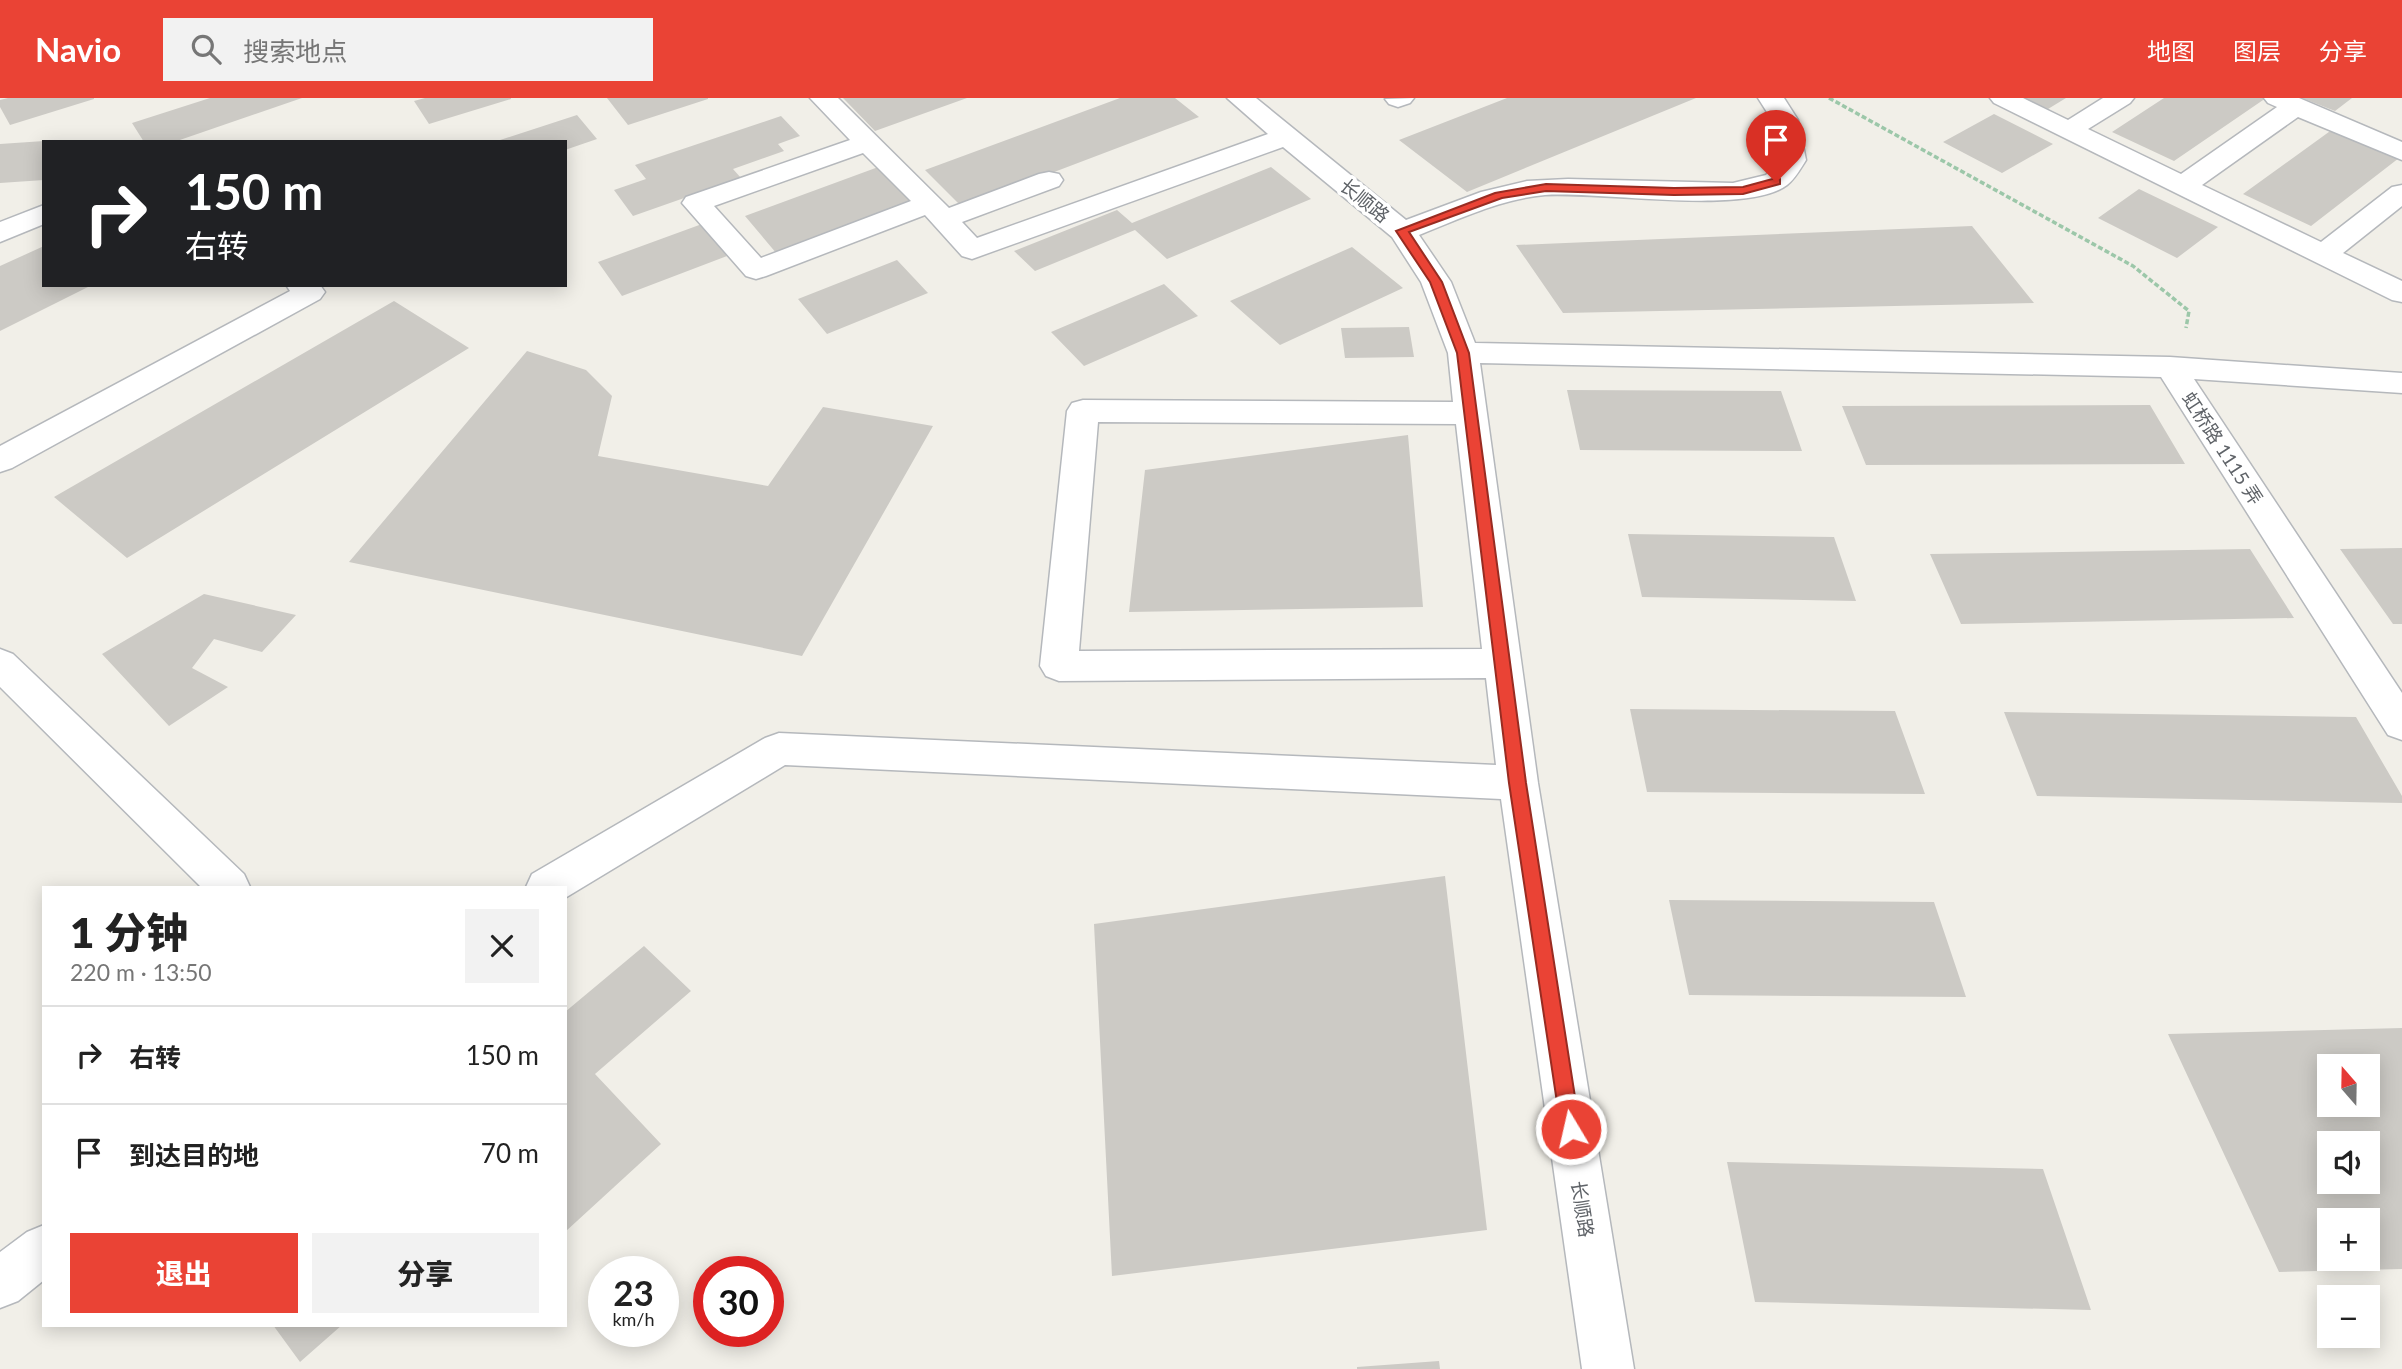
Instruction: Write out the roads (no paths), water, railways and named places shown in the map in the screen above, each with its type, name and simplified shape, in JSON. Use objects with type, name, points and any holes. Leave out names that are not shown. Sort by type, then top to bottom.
[{"type":"street","points":[[823,98],[936,211],[971,250],[1287,136]]},
{"type":"street","name":"长顺路","points":[[1240,98],[1402,231],[1436,282],[1463,353],[1518,783],[1608,1369]]},
{"type":"street","points":[[1402,231],[1499,195],[1546,187],[1729,191],[1776,182],[1793,160],[1785,120],[1771,98]]},
{"type":"street","points":[[2003,98],[2402,293]]},
{"type":"street","points":[[2070,130],[2120,98]]},
{"type":"street","points":[[2182,186],[2286,102],[2402,152]]},
{"type":"street","points":[[866,143],[696,203],[756,270],[936,211],[1049,180]]},
{"type":"street","points":[[2323,254],[2402,193]]},
{"type":"street","points":[[0,233],[42,213]]},
{"type":"street","points":[[0,460],[310,292],[304,287]]},
{"type":"street","points":[[1463,353],[2170,367]]},
{"type":"street","name":"虹桥路 1115 弄","points":[[2170,367],[2402,383]]},
{"type":"street","name":"虹桥路 1115 弄","points":[[2170,367],[2402,724]]},
{"type":"street","points":[[1471,413],[1083,411],[1059,666],[1504,663]]},
{"type":"street","points":[[0,664],[228,886]]},
{"type":"street","points":[[549,886],[779,749],[1518,783]]},
{"type":"street","points":[[0,1283],[42,1251]]}]
